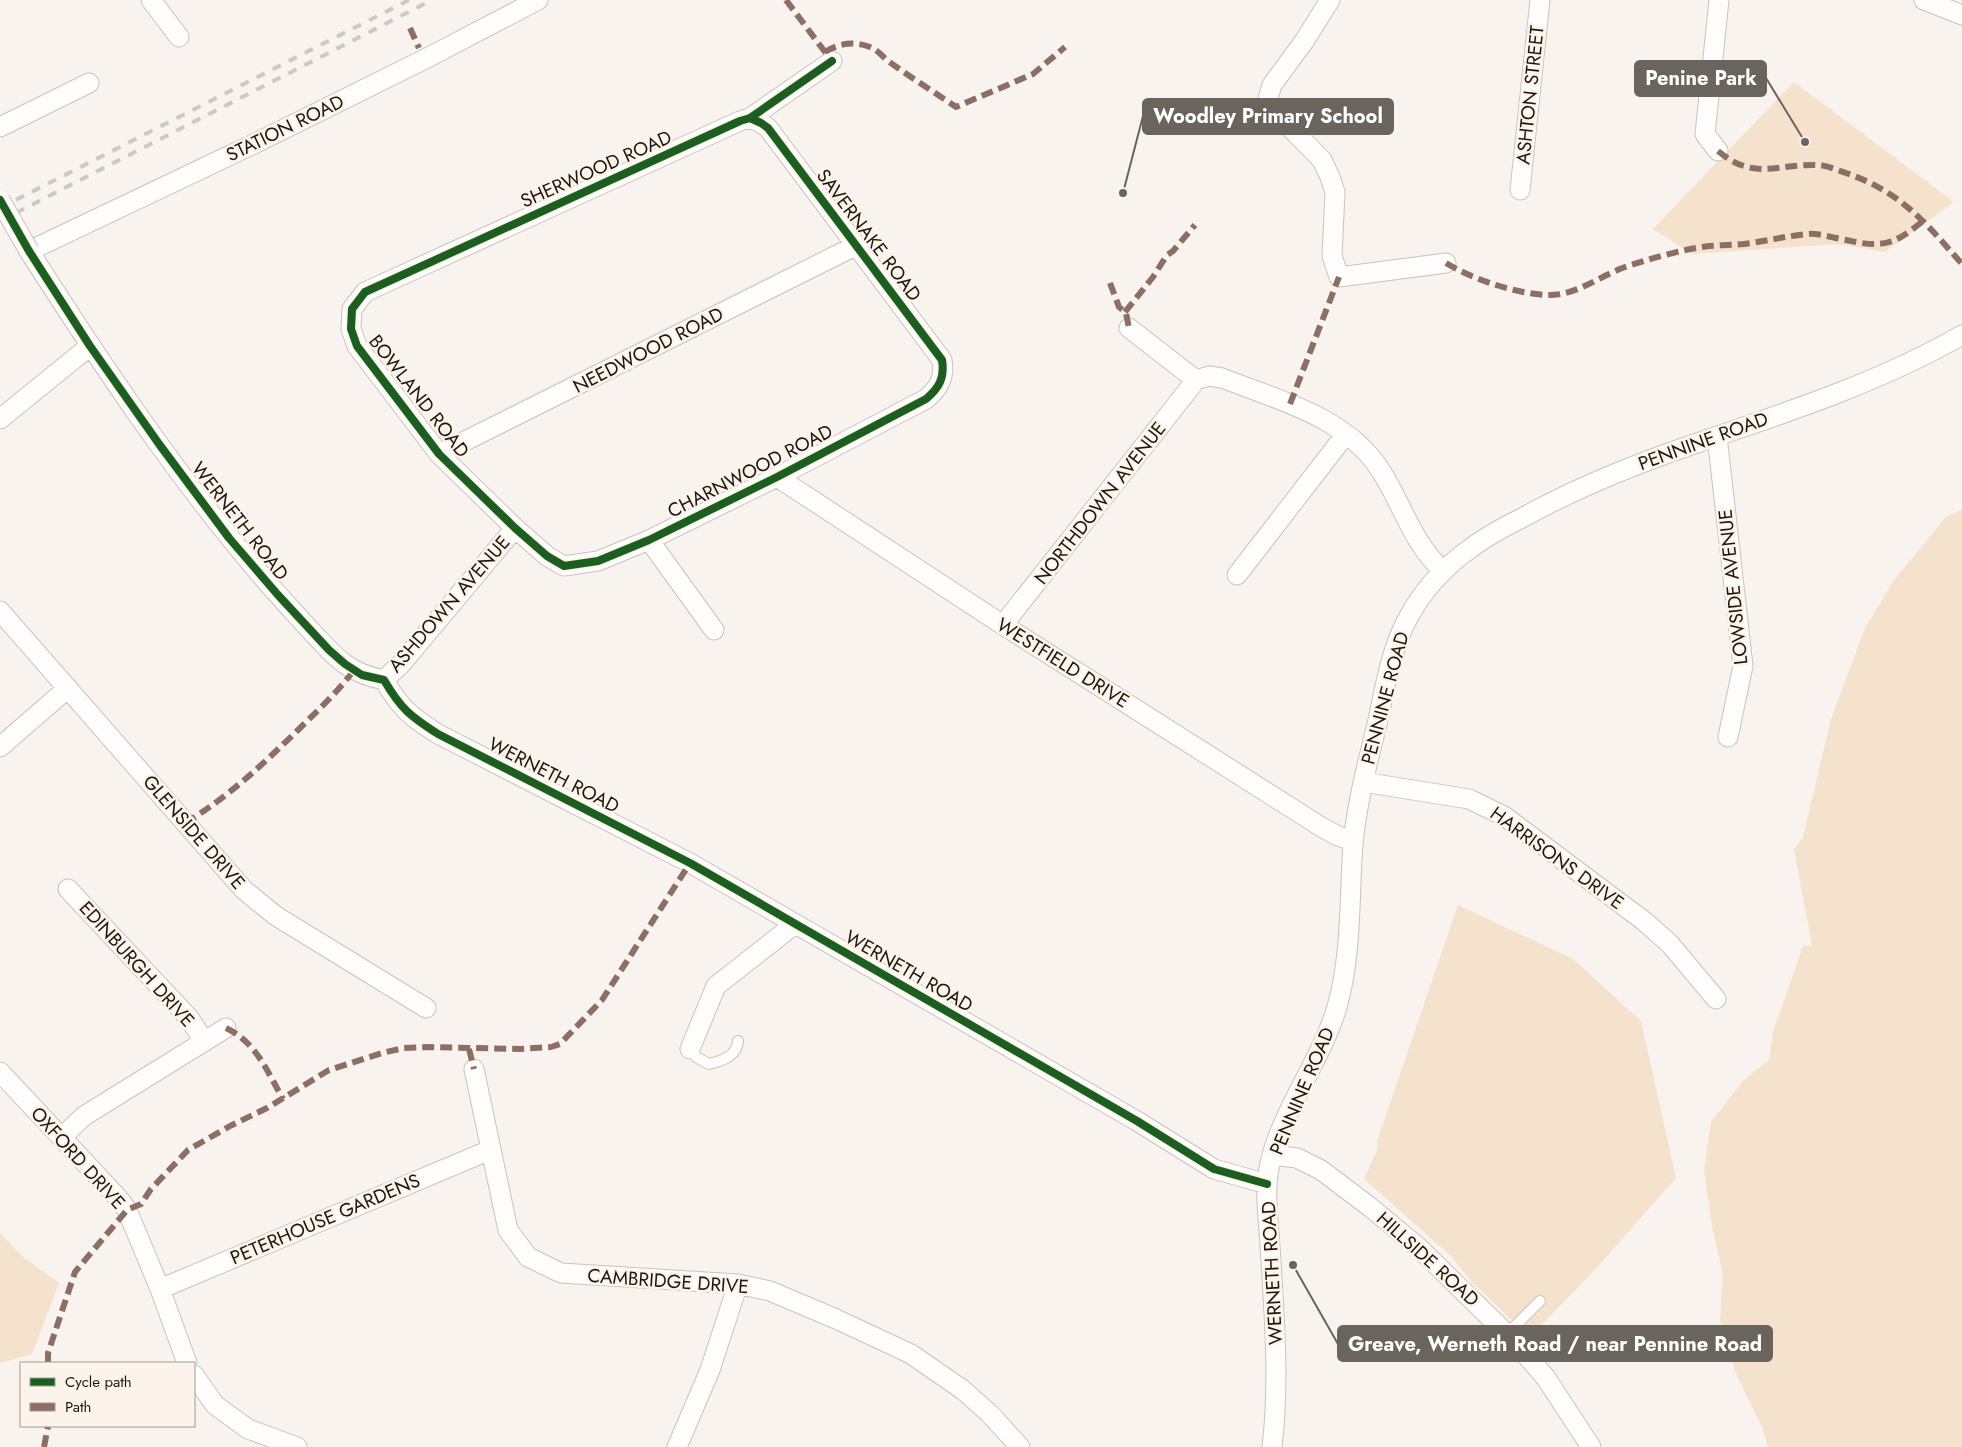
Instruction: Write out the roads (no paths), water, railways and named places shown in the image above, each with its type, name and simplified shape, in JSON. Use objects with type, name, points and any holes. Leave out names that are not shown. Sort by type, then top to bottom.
[{"type":"street","points":[[151,0],[179,37]]},
{"type":"street","name":"STATION ROAD","points":[[29,251],[287,128],[538,0]]},
{"type":"street","points":[[1330,0],[1305,40],[1272,85],[1268,98],[1273,110],[1322,160],[1330,177],[1335,192],[1332,256],[1339,277],[1446,263]]},
{"type":"street","name":"ASHTON STREET","points":[[1520,190],[1540,0]]},
{"type":"street","points":[[1718,151],[1705,134],[1719,0]]},
{"type":"street","points":[[1924,0],[1962,15]]},
{"type":"street","name":"SHERWOOD ROAD","points":[[365,292],[750,118],[832,61]]},
{"type":"street","points":[[0,127],[88,83]]},
{"type":"street","name":"SAVERNAKE ROAD","points":[[750,118],[761,122],[768,128],[942,360],[944,371],[941,383]]},
{"type":"street","name":"WERNETH ROAD","points":[[0,200],[29,251],[90,346],[223,530],[278,595],[329,650],[362,675],[384,680],[397,702],[413,719],[438,734],[690,863],[1137,1121],[1214,1169],[1267,1184],[1276,1355],[1275,1418],[1272,1447]]},
{"type":"street","name":"NEEDWOOD ROAD","points":[[439,454],[857,245]]},
{"type":"street","name":"BOWLAND ROAD","points":[[365,292],[352,309],[351,329],[357,346],[439,454],[546,556],[564,566]]},
{"type":"street","points":[[1129,328],[1196,380],[1209,376],[1222,378],[1321,418],[1346,434],[1366,451],[1381,470],[1421,546],[1443,571]]},
{"type":"street","name":"PENNINE ROAD","points":[[1267,1184],[1277,1138],[1326,1039],[1338,1005],[1349,944],[1353,841],[1363,782],[1387,679],[1405,624],[1420,597],[1443,571],[1470,549],[1494,533],[1577,488],[1641,462],[1717,436],[1893,370],[1962,336]]},
{"type":"street","points":[[0,419],[90,346]]},
{"type":"street","name":"NORTHDOWN AVENUE","points":[[1003,626],[1196,380]]},
{"type":"street","name":"CHARNWOOD ROAD","points":[[564,566],[598,561],[649,540],[777,477],[926,399],[935,392],[941,383]]},
{"type":"street","points":[[1237,575],[1346,434]]},
{"type":"street","name":"LOWSIDE AVENUE","points":[[1717,436],[1743,666],[1728,737]]},
{"type":"street","name":"WESTFIELD DRIVE","points":[[777,477],[1003,626],[1323,828],[1353,841]]},
{"type":"street","name":"ASHDOWN AVENUE","points":[[384,680],[402,663],[515,528]]},
{"type":"street","points":[[649,540],[714,630]]},
{"type":"street","name":"GLENSIDE DRIVE","points":[[0,611],[244,890],[276,916],[426,1008]]},
{"type":"street","points":[[0,747],[68,688]]},
{"type":"street","name":"HARRISONS DRIVE","points":[[1363,782],[1469,799],[1504,816],[1644,921],[1669,943],[1716,999]]},
{"type":"street","name":"EDINBURGH DRIVE","points":[[68,889],[189,1018],[204,1041]]},
{"type":"street","points":[[690,1049],[716,986],[795,924]]},
{"type":"street","name":"EDINBURGH DRIVE","points":[[62,1137],[84,1116],[226,1028]]},
{"type":"street","name":"CAMBRIDGE DRIVE","points":[[474,1069],[508,1230],[528,1258],[561,1273],[738,1284],[770,1290],[911,1354],[963,1390],[990,1414],[1020,1447]]},
{"type":"street","name":"OXFORD DRIVE","points":[[0,1072],[62,1137],[127,1210],[188,1362]]},
{"type":"street","name":"PETERHOUSE GARDENS","points":[[160,1289],[490,1150]]},
{"type":"street","name":"HILLSIDE ROAD","points":[[1273,1155],[1298,1158],[1321,1170],[1370,1207],[1418,1248],[1507,1334],[1546,1378],[1591,1447]]},
{"type":"street","points":[[677,1447],[710,1370],[738,1284]]},
{"type":"street","points":[[195,1376],[215,1405],[248,1429],[297,1447]]},
{"type":"lane","points":[[690,1049],[696,1057],[709,1064],[724,1061],[738,1048],[738,1041]]},
{"type":"lane","points":[[1507,1334],[1540,1301]]},
{"type":"railway","points":[[0,208],[409,0]]},
{"type":"railway","points":[[0,221],[432,0]]},
{"type":"place","name":"Penine Park","points":[[1805,142]]},
{"type":"place","name":"Woodley Primary School","points":[[1123,193]]},
{"type":"place","name":"Greave, Werneth Road / near Pennine Road","points":[[1293,1265]]}]
